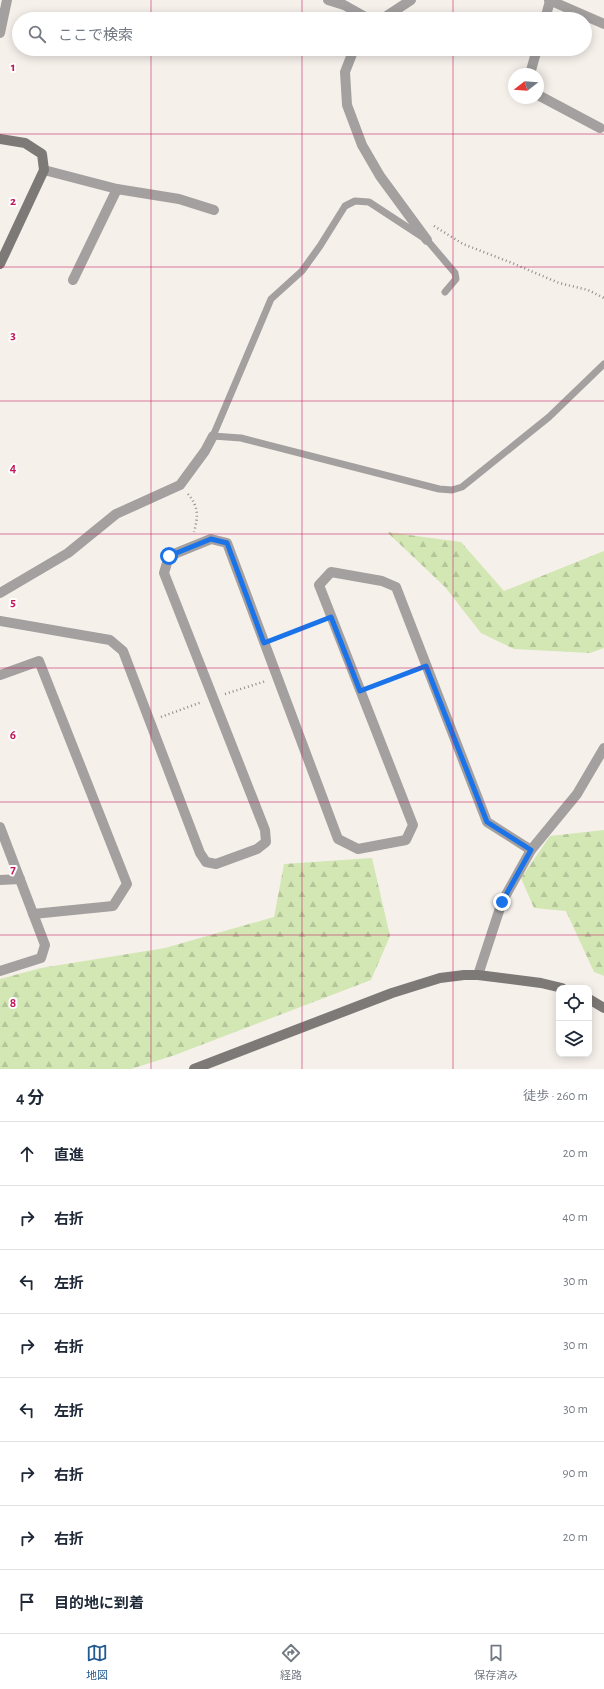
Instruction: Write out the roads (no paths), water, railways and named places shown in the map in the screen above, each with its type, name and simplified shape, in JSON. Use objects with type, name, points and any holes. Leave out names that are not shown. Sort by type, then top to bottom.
[{"type":"street","points":[[0,33],[7,0]]},
{"type":"street","points":[[328,0],[345,3],[358,12]]},
{"type":"street","points":[[393,12],[411,0]]},
{"type":"street","points":[[547,12],[550,0],[577,12]]},
{"type":"street","points":[[592,19],[604,24]]},
{"type":"street","points":[[351,56],[345,72],[348,105],[362,145],[380,176],[427,240]]},
{"type":"street","points":[[532,68],[535,56]]},
{"type":"street","points":[[544,98],[600,128]]},
{"type":"street","points":[[0,139],[25,143],[42,154],[44,170],[0,264]]},
{"type":"street","points":[[44,170],[117,189],[179,199],[214,210]]},
{"type":"street","points":[[73,280],[117,189]]},
{"type":"street","points":[[0,593],[68,553],[116,514],[180,485],[206,451],[213,436]]},
{"type":"street","points":[[0,621],[110,640],[122,650],[200,852],[206,862],[216,864],[257,849],[266,842],[265,830],[164,573],[169,556],[211,539],[227,543],[338,839],[358,849],[406,840],[413,825],[319,585],[332,572],[382,581],[396,588],[487,822],[531,850]]},
{"type":"street","points":[[0,675],[39,661],[127,884],[113,906],[33,914]]},
{"type":"street","points":[[478,975],[502,902],[531,850],[577,794],[604,748]]},
{"type":"street","points":[[0,827],[44,945],[41,958],[0,971]]},
{"type":"street","points":[[0,880],[20,879]]},
{"type":"street","points":[[194,1069],[416,985],[440,978],[478,975],[541,983],[556,987]]},
{"type":"street","points":[[592,1001],[604,1008]]},
{"type":"lane","points":[[445,292],[456,279],[456,273],[427,240],[369,202],[355,201],[345,206],[320,246],[302,271],[271,299],[213,436],[241,438],[438,489],[452,490],[462,487],[549,417],[604,364]]}]
